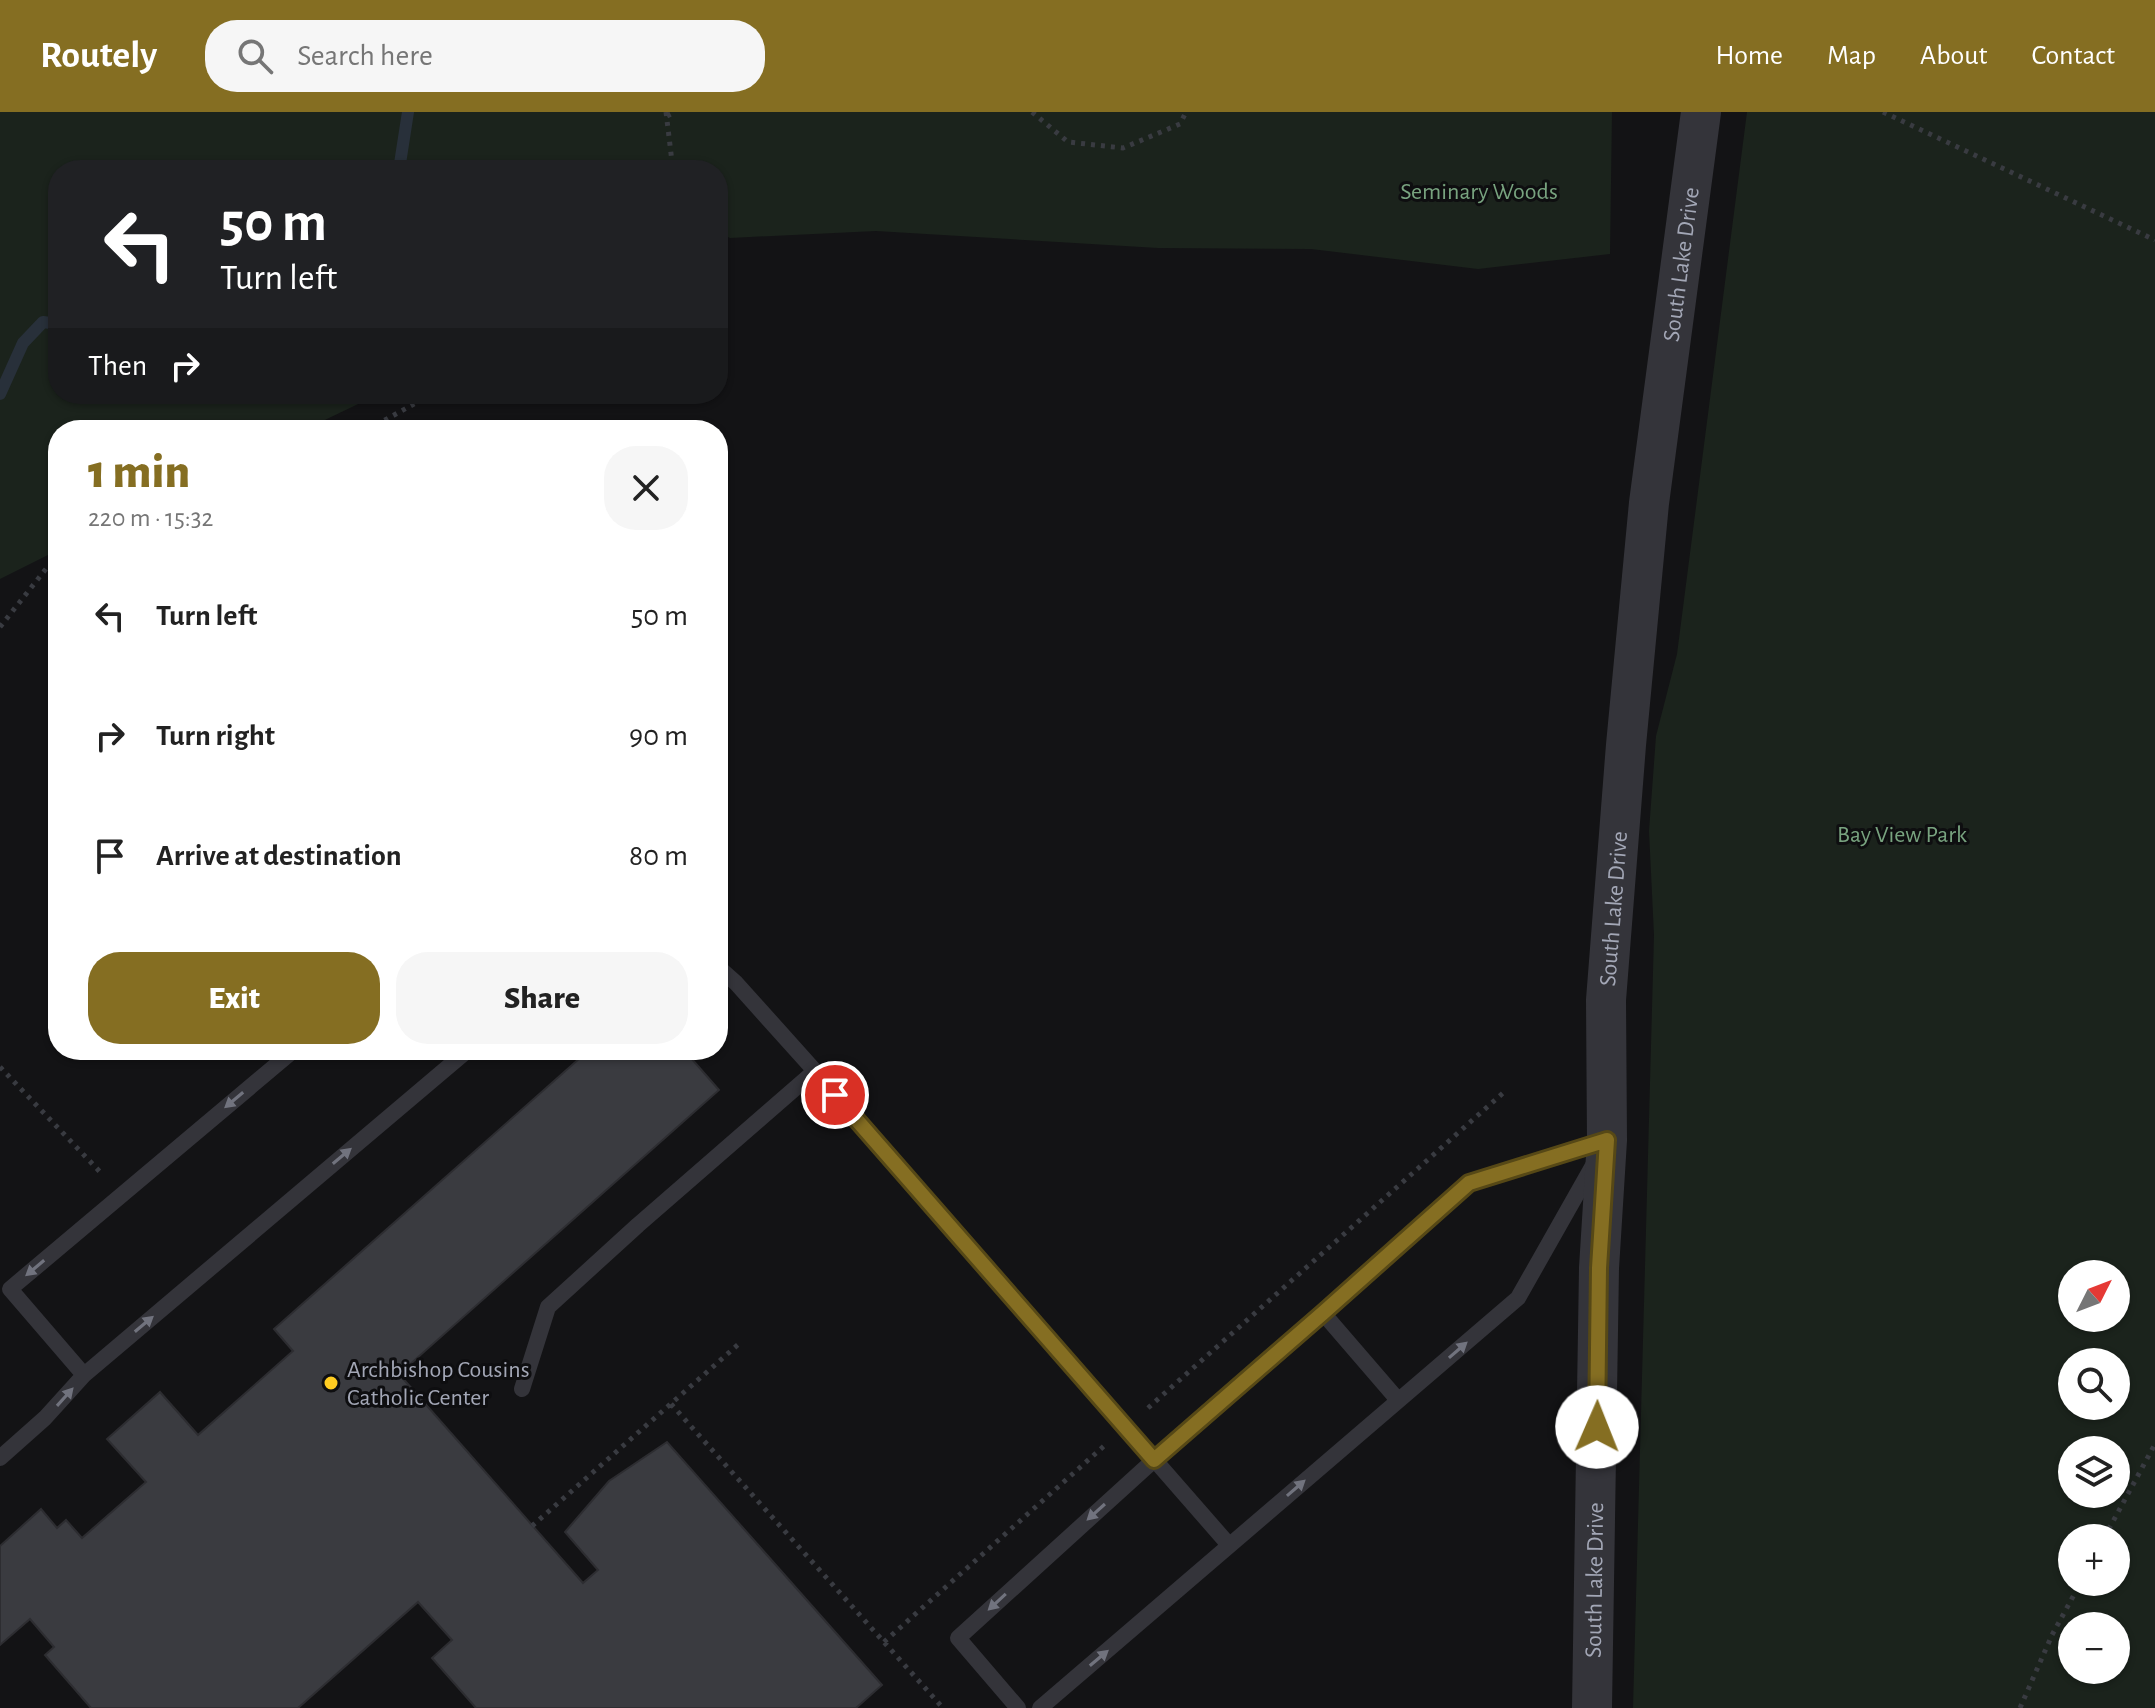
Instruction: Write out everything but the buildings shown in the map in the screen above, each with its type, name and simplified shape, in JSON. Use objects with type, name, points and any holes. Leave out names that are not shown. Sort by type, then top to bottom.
[{"type":"street","name":"South Lake Drive","points":[[1592,1708],[1599,1268],[1607,1140],[1606,1000],[1649,503],[1701,112]]},
{"type":"lane","points":[[728,976],[815,1071],[1229,1545]]},
{"type":"lane","points":[[84,1375],[10,1289],[282,1060]]},
{"type":"lane","points":[[0,1458],[45,1418],[84,1375],[456,1060]]},
{"type":"lane","points":[[522,1389],[548,1307],[815,1071]]},
{"type":"lane","points":[[1018,1708],[958,1638],[1154,1460],[1469,1183],[1607,1140]]},
{"type":"lane","points":[[1040,1708],[1518,1298],[1607,1140]]},
{"type":"lane","points":[[1323,1313],[1398,1400]]},
{"type":"path","points":[[672,160],[666,114],[675,112]]},
{"type":"path","points":[[1032,112],[1068,142],[1123,148],[1180,124],[1186,112]]},
{"type":"path","points":[[1883,112],[2155,240]]},
{"type":"path","points":[[385,420],[414,404]]},
{"type":"path","points":[[0,627],[48,566]]},
{"type":"path","points":[[0,1067],[121,1195]]},
{"type":"path","points":[[884,1642],[1503,1093]]},
{"type":"path","points":[[532,1526],[741,1342]]},
{"type":"path","points":[[671,1404],[943,1708]]},
{"type":"path","points":[[2112,1524],[2155,1444]]},
{"type":"path","points":[[2020,1708],[2052,1635],[2073,1596]]},
{"type":"green space","name":"Seminary Woods","points":[[0,112],[1612,112],[1610,254],[1478,269],[1311,249],[1158,248],[876,231],[730,238],[728,160],[48,160],[48,404],[358,404],[325,420],[48,420],[48,555],[0,579]]},
{"type":"green space","name":"Bay View Park","points":[[1747,112],[2155,112],[2155,1708],[1633,1708],[1654,935],[1649,831],[1656,736],[1677,654]]},
{"type":"waterway","points":[[401,160],[408,112]]},
{"type":"waterway","points":[[0,394],[23,343],[43,322],[48,323]]},
{"type":"place","name":"Archbishop Cousins Catholic Center","points":[[331,1383]]},
{"type":"route","points":[[835,1095],[1154,1460],[1469,1183],[1607,1140],[1599,1268],[1597,1427]]}]
